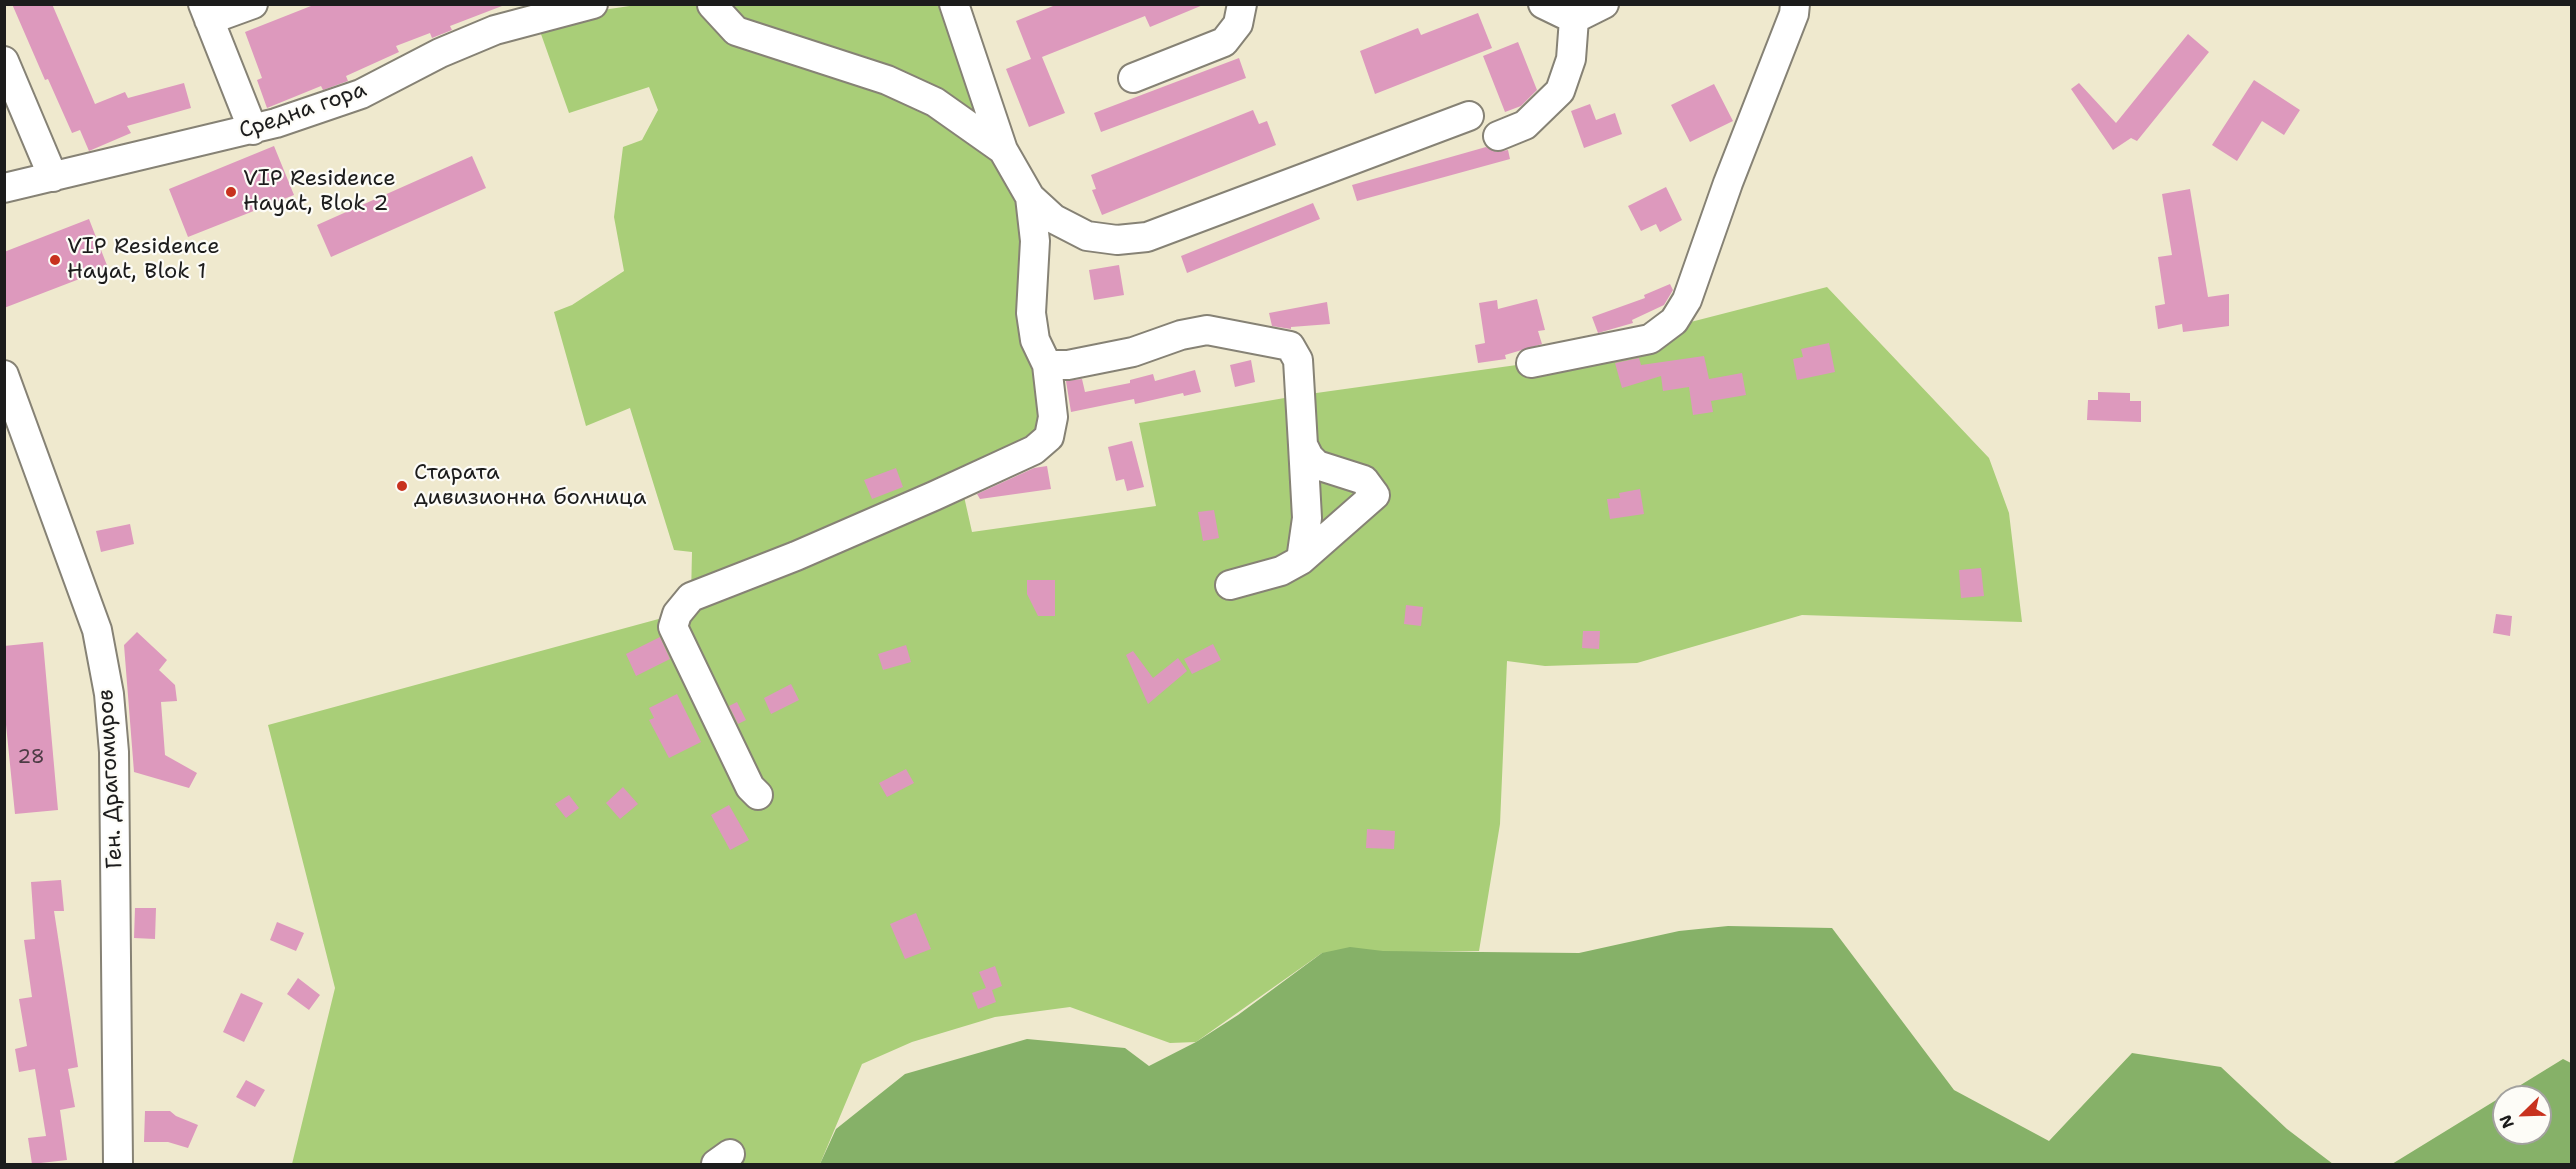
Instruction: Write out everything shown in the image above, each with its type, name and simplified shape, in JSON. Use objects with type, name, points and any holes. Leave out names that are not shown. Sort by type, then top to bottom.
[{"type":"street","points":[[253,4],[206,12],[253,130]]},
{"type":"street","name":"Средна гора","points":[[4,188],[253,130],[361,94],[440,53],[495,30],[593,4]]},
{"type":"street","points":[[954,4],[1003,150],[1030,197],[1054,219],[1087,236],[1117,240],[1148,237],[1469,116]]},
{"type":"street","points":[[1543,4],[1574,19]]},
{"type":"street","points":[[1574,19],[1604,4]]},
{"type":"street","points":[[1531,363],[1650,339],[1674,321],[1687,300],[1728,183],[1794,14],[1795,4]]},
{"type":"street","points":[[714,5],[736,31],[887,80],[935,102],[1003,150]]},
{"type":"street","points":[[1133,78],[1224,42],[1238,24],[1246,5]]},
{"type":"street","points":[[1498,136],[1525,125],[1560,91],[1571,59],[1574,19]]},
{"type":"street","points":[[4,61],[53,177]]},
{"type":"street","points":[[758,795],[750,787],[673,627],[677,614],[691,597],[796,556],[1034,450],[1049,437],[1053,417],[1047,365],[1035,340],[1031,313],[1035,241],[1030,197]]},
{"type":"street","points":[[1047,365],[1068,365],[1133,352],[1180,335],[1207,330],[1290,346],[1298,360],[1303,445],[1306,518],[1301,560]]},
{"type":"street","name":"Ген. Драгомиров","points":[[4,375],[97,630],[109,694],[114,776],[118,1164]]},
{"type":"street","points":[[1230,585],[1281,571],[1301,560],[1375,495],[1364,480],[1317,465],[1309,457],[1303,445]]},
{"type":"green space","points":[[643,4],[954,5],[1030,197],[1049,437],[961,483],[972,532],[1156,506],[1139,423],[1302,395],[1531,363],[1827,287],[1989,458],[2009,513],[2022,622],[1802,615],[1637,663],[1545,666],[1507,661],[1500,824],[1479,951],[1322,953],[1196,1042],[1170,1043],[1070,1007],[995,1017],[912,1042],[862,1064],[820,1164],[292,1164],[335,988],[268,725],[677,614],[691,597],[692,552],[674,550],[630,408],[586,426],[554,312],[572,305],[624,271],[614,217],[623,147],[642,140],[658,110],[649,87],[569,113],[536,20]]},
{"type":"green space","points":[[1728,926],[1832,928],[1954,1090],[2049,1141],[2132,1053],[2221,1067],[2287,1129],[2333,1164],[820,1164],[836,1129],[905,1074],[1027,1039],[1125,1048],[1149,1066],[1196,1042],[1238,1015],[1322,953],[1350,947],[1383,951],[1579,953],[1679,931]]},
{"type":"green space","points":[[2563,1059],[2571,1063],[2571,1164],[2392,1164],[2492,1103],[2492,1145],[2552,1145],[2552,1085],[2521,1085]]},
{"type":"building","points":[[12,4],[52,4],[95,104],[125,92],[128,98],[184,83],[191,108],[127,126],[131,133],[89,151],[80,130],[72,133],[48,79],[45,80]]},
{"type":"building","points":[[316,4],[502,4],[502,6],[450,26],[452,30],[432,38],[430,33],[396,46],[399,52],[346,76],[348,81],[323,90],[321,86],[267,108],[257,80],[262,78],[245,32]]},
{"type":"building","points":[[1058,4],[1203,5],[1150,27],[1145,16],[1042,57],[1065,113],[1029,127],[1006,69],[1031,59],[1016,21]]},
{"type":"building","points":[[1478,13],[1492,48],[1375,94],[1360,51],[1418,28],[1421,35]]},
{"type":"building","points":[[2188,34],[2209,52],[2137,141],[2131,138],[2113,150],[2071,89],[2079,83],[2116,123]]},
{"type":"building","points":[[1518,42],[1537,90],[1521,106],[1505,112],[1483,56]]},
{"type":"building","points":[[1239,58],[1246,78],[1101,132],[1094,113]]},
{"type":"building","points":[[2254,80],[2300,110],[2284,135],[2262,121],[2237,161],[2212,145]]},
{"type":"building","points":[[1714,84],[1733,121],[1690,142],[1671,105]]},
{"type":"building","points":[[1590,104],[1596,120],[1615,113],[1622,134],[1584,148],[1571,111]]},
{"type":"building","points":[[1253,110],[1259,124],[1267,121],[1276,145],[1102,215],[1092,190],[1096,189],[1091,175]]},
{"type":"building","name":"VIP Residence Hayat, Blok 2","points":[[274,146],[294,195],[188,237],[169,189]]},
{"type":"building","points":[[1486,147],[1496,152],[1508,150],[1510,159],[1357,201],[1352,185]]},
{"type":"building","points":[[472,156],[486,188],[331,257],[317,225]]},
{"type":"building","points":[[1666,187],[1682,220],[1660,232],[1656,224],[1641,231],[1628,206]]},
{"type":"building","points":[[2190,189],[2208,297],[2229,294],[2229,326],[2183,332],[2182,324],[2158,329],[2155,306],[2165,304],[2158,257],[2172,255],[2162,194]]},
{"type":"building","points":[[1313,203],[1320,219],[1187,273],[1181,256]]},
{"type":"building","name":"VIP Residence Hayat, Blok 1","points":[[89,219],[108,268],[4,308],[4,252]]},
{"type":"building","points":[[1119,265],[1124,295],[1094,300],[1089,270]]},
{"type":"building","points":[[1670,284],[1673,290],[1664,305],[1632,320],[1633,323],[1598,333],[1592,317],[1645,298],[1644,295]]},
{"type":"building","points":[[1537,299],[1545,330],[1538,331],[1542,344],[1505,355],[1506,359],[1478,363],[1475,345],[1485,343],[1479,303],[1497,300],[1498,309]]},
{"type":"building","points":[[1327,302],[1330,324],[1291,327],[1291,329],[1272,326],[1269,313]]},
{"type":"building","points":[[1829,343],[1835,372],[1797,380],[1793,359],[1803,357],[1801,349]]},
{"type":"building","points":[[1704,356],[1709,379],[1742,373],[1746,395],[1711,401],[1713,412],[1693,415],[1689,387],[1663,391],[1661,376],[1622,388],[1615,363],[1639,358],[1641,365]]},
{"type":"building","points":[[1251,360],[1255,382],[1235,387],[1230,365]]},
{"type":"building","points":[[1195,370],[1201,392],[1184,396],[1183,393],[1135,404],[1134,399],[1071,412],[1066,381],[1082,379],[1085,392],[1130,383],[1130,380],[1153,374],[1155,381]]},
{"type":"building","points":[[2098,392],[2130,393],[2130,401],[2141,401],[2141,422],[2087,420],[2088,400],[2098,400]]},
{"type":"building","points":[[1132,441],[1144,487],[1127,491],[1124,479],[1116,481],[1108,447]]},
{"type":"building","points":[[1047,466],[1051,489],[980,499],[977,494],[1034,468]]},
{"type":"building","points":[[896,468],[903,487],[872,499],[864,480]]},
{"type":"building","points":[[1640,489],[1644,514],[1610,519],[1607,499],[1620,498],[1619,493]]},
{"type":"building","points":[[1214,510],[1219,538],[1203,541],[1198,512]]},
{"type":"building","points":[[130,524],[134,544],[101,552],[96,531]]},
{"type":"building","points":[[1981,568],[1984,596],[1961,598],[1959,570]]},
{"type":"building","points":[[1027,580],[1055,580],[1055,616],[1038,616],[1027,594]]},
{"type":"building","points":[[1406,605],[1423,607],[1421,626],[1404,624]]},
{"type":"building","points":[[2496,614],[2512,616],[2510,636],[2493,633]]},
{"type":"building","points":[[1583,631],[1600,631],[1599,649],[1582,648]]},
{"type":"building","points":[[137,632],[167,660],[159,670],[175,685],[177,701],[161,702],[165,755],[197,773],[189,788],[134,772],[124,645]]},
{"type":"building","points":[[660,637],[670,659],[636,676],[626,654]]},
{"type":"building","points":[[43,642],[58,810],[15,814],[4,705],[4,646]]},
{"type":"building","points":[[1213,644],[1221,660],[1192,674],[1184,659]]},
{"type":"building","points":[[906,645],[911,662],[883,670],[878,654]]},
{"type":"building","points":[[1133,651],[1153,678],[1178,658],[1187,671],[1148,704],[1126,655]]},
{"type":"building","points":[[791,684],[799,700],[771,714],[764,698]]},
{"type":"building","points":[[677,694],[701,742],[669,758],[649,720],[654,718],[649,708]]},
{"type":"building","points":[[737,702],[746,720],[738,724],[729,706]]},
{"type":"building","points":[[906,769],[914,783],[887,797],[879,783]]},
{"type":"building","points":[[623,787],[638,804],[620,819],[606,803]]},
{"type":"building","points":[[569,795],[579,808],[566,818],[555,804]]},
{"type":"building","points":[[729,805],[749,840],[730,850],[711,815]]},
{"type":"building","points":[[1367,829],[1395,831],[1394,849],[1366,848]]},
{"type":"building","points":[[61,880],[64,911],[54,911],[78,1067],[68,1069],[75,1107],[60,1110],[67,1160],[32,1164],[28,1138],[46,1136],[35,1069],[19,1072],[15,1049],[27,1046],[19,999],[32,997],[24,940],[35,939],[31,882]]},
{"type":"building","points":[[135,908],[156,908],[155,939],[134,938]]},
{"type":"building","points":[[916,913],[931,949],[905,959],[890,924]]},
{"type":"building","points":[[277,922],[304,933],[296,951],[270,940]]},
{"type":"building","points":[[995,966],[1002,986],[992,990],[996,1002],[978,1009],[972,993],[986,988],[979,972]]},
{"type":"building","points":[[298,978],[320,995],[309,1010],[287,994]]},
{"type":"building","points":[[241,993],[263,1003],[244,1042],[223,1032]]},
{"type":"building","points":[[246,1080],[265,1090],[255,1107],[236,1097]]},
{"type":"building","points":[[145,1111],[170,1111],[198,1125],[188,1148],[168,1142],[144,1142]]},
{"type":"place","name":"VIP Residence Hayat, Blok 2","points":[[231,192]]},
{"type":"place","name":"VIP Residence Hayat, Blok 1","points":[[55,260]]},
{"type":"place","name":"Старата дивизионна болница","points":[[402,486]]}]
